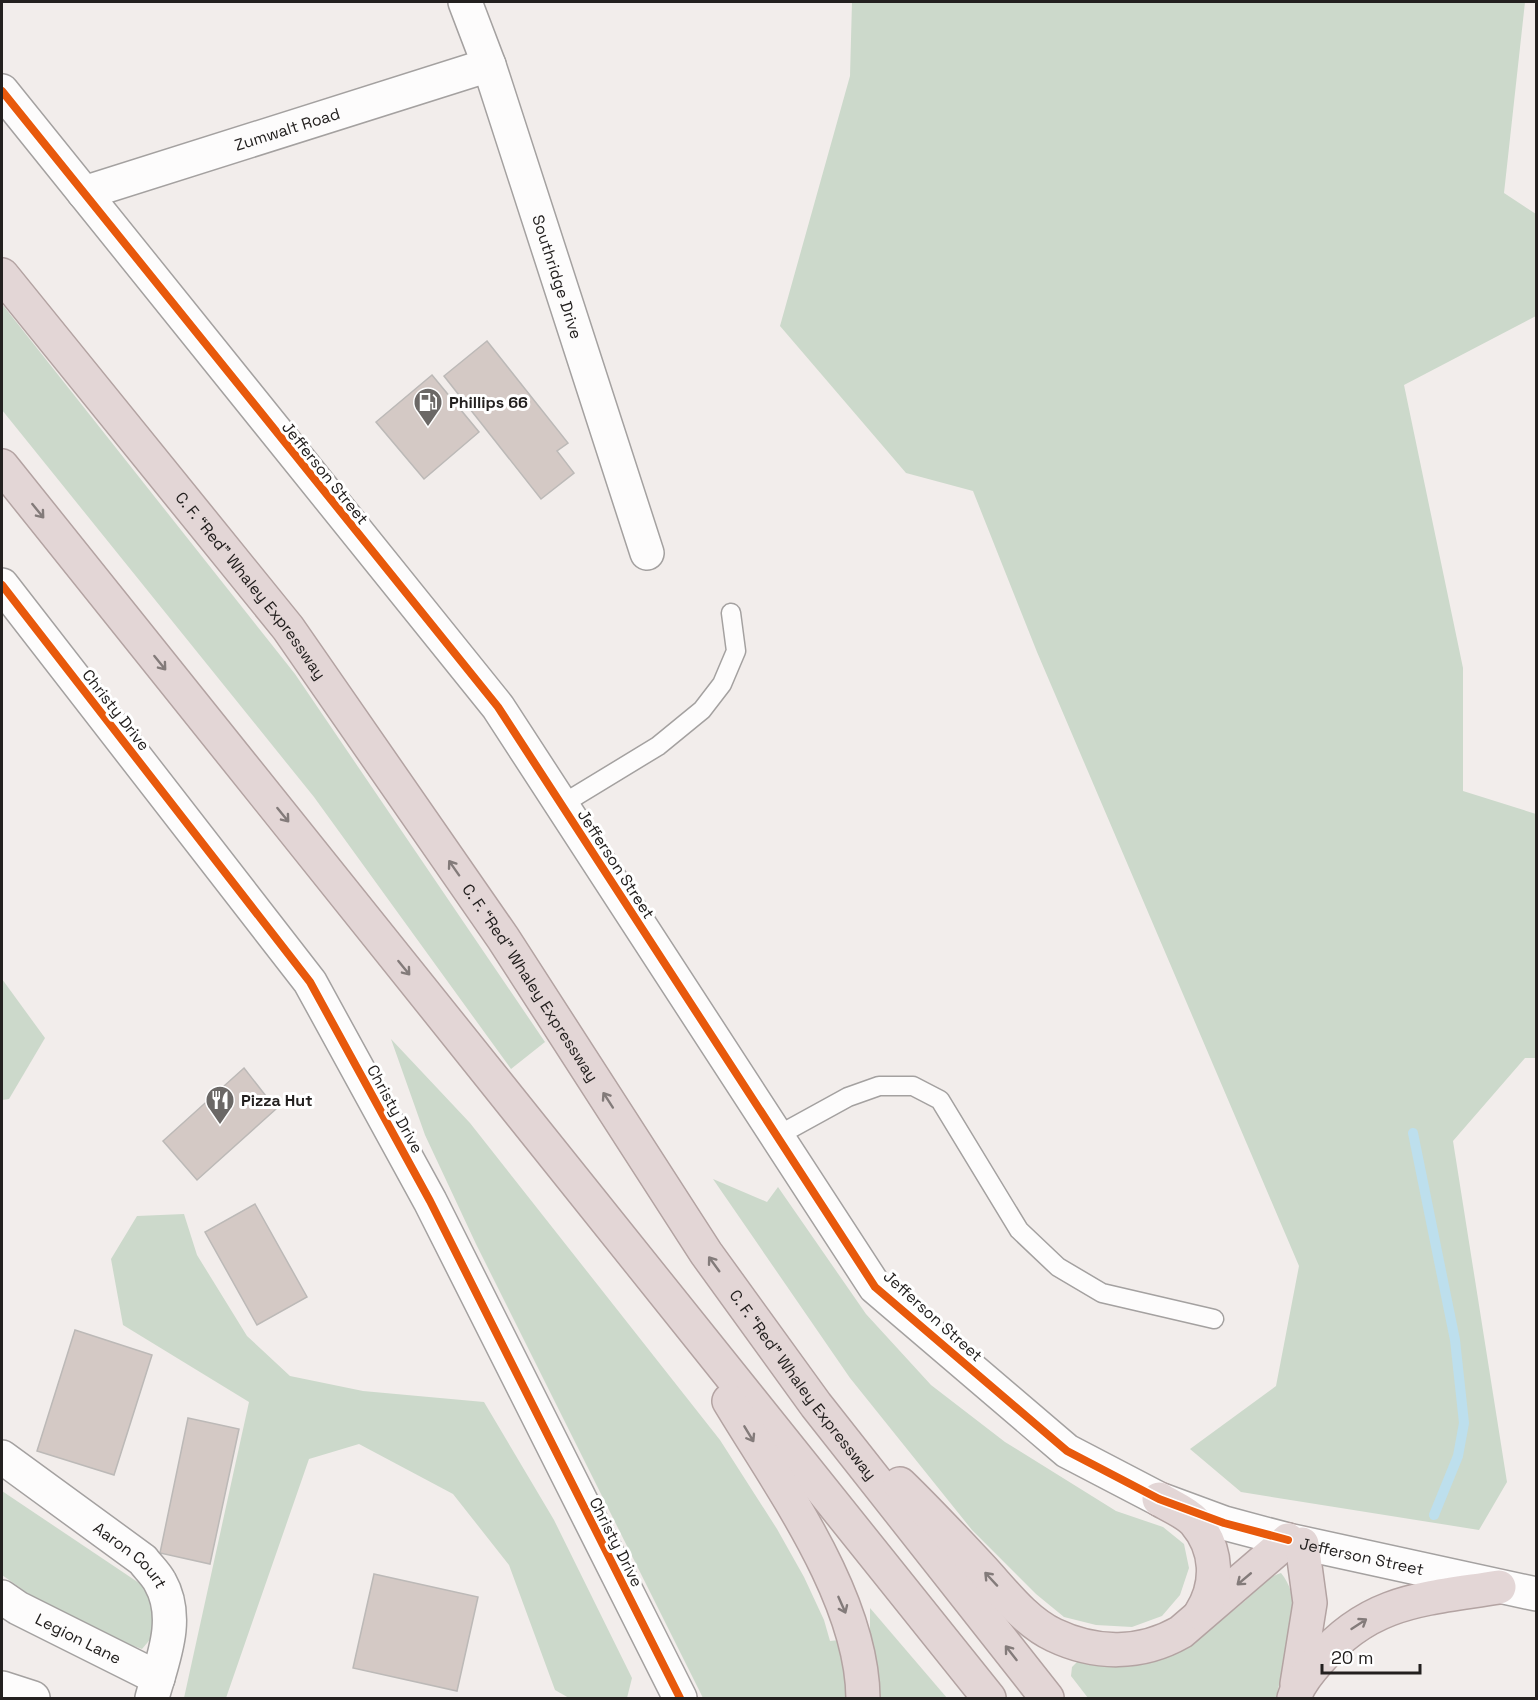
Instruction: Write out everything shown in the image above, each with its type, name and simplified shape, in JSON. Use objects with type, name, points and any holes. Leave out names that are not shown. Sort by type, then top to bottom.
[{"type":"highway","name":"C. F. “Red” Whaley Expressway","points":[[2,275],[288,628],[503,938],[706,1253],[816,1405],[1047,1698]]},
{"type":"highway","points":[[2,466],[988,1698]]},
{"type":"highway","points":[[665,1294],[815,1545],[853,1628],[863,1698]]},
{"type":"highway","points":[[816,1405],[931,1514],[1020,1610],[1052,1635],[1093,1649],[1128,1651],[1164,1642],[1295,1542],[1310,1603],[1295,1696]]},
{"type":"highway","points":[[1159,1499],[1194,1521],[1210,1547],[1215,1573],[1212,1596],[1198,1617]]},
{"type":"highway","points":[[1295,1696],[1311,1669],[1329,1648],[1353,1627],[1377,1612],[1405,1602],[1499,1587]]},
{"type":"street","name":"Southridge Drive","points":[[465,2],[489,65],[648,553]]},
{"type":"street","name":"Zumwalt Road","points":[[84,193],[489,65]]},
{"type":"street","name":"Jefferson Street","points":[[2,91],[498,707],[875,1287],[1067,1451],[1159,1499],[1224,1523],[1295,1542],[1536,1594]]},
{"type":"street","name":"Christy Drive","points":[[2,585],[310,982],[430,1201],[680,1698]]},
{"type":"street","name":"Aaron Court","points":[[2,1457],[143,1560],[160,1582],[171,1611],[168,1638],[155,1688]]},
{"type":"street","name":"Legion Lane","points":[[2,1597],[155,1688]]},
{"type":"street","points":[[2,1688],[33,1698]]},
{"type":"lane","points":[[561,805],[658,746],[702,710],[722,684],[736,651],[732,613]]},
{"type":"lane","points":[[777,1136],[848,1096],[879,1086],[913,1086],[940,1100],[1019,1230],[1058,1267],[1102,1293],[1214,1319]]},
{"type":"green space","points":[[852,2],[1525,2],[1504,193],[1536,214],[1536,316],[1404,385],[1463,668],[1463,791],[1536,814],[1536,1058],[1525,1058],[1453,1141],[1507,1482],[1479,1530],[1241,1492],[1190,1449],[1276,1386],[1299,1266],[1037,652],[973,491],[906,473],[780,326],[850,76]]},
{"type":"green space","points":[[2,304],[295,674],[545,1042],[511,1069],[314,797],[2,410]]},
{"type":"green space","points":[[2,979],[45,1038],[9,1099],[2,1100]]},
{"type":"green space","points":[[391,1039],[470,1123],[720,1440],[777,1529],[804,1577],[824,1620],[830,1641],[839,1640],[850,1698],[703,1698],[476,1244],[425,1135]]},
{"type":"green space","points":[[713,1179],[767,1202],[778,1187],[866,1314],[931,1385],[1005,1442],[1116,1511],[1163,1527],[1184,1544],[1189,1568],[1180,1595],[1162,1616],[1132,1627],[1096,1625],[1064,1617],[1036,1594],[972,1530],[850,1378]]},
{"type":"green space","points":[[184,1214],[197,1255],[247,1336],[290,1376],[363,1391],[484,1402],[554,1520],[632,1678],[627,1698],[569,1698],[555,1690],[509,1565],[453,1494],[359,1444],[309,1459],[226,1698],[184,1698],[249,1402],[123,1325],[111,1259],[137,1216]]},
{"type":"green space","points":[[2,1491],[151,1591],[164,1623],[142,1649],[102,1635],[56,1613],[2,1575]]},
{"type":"green space","points":[[1281,1573],[1289,1586],[1293,1601],[1293,1617],[1292,1634],[1276,1698],[1088,1698],[1071,1676],[1072,1667],[1078,1661],[1120,1667],[1153,1661],[1169,1654],[1200,1636],[1265,1582]]},
{"type":"green space","points":[[870,1608],[947,1698],[877,1698],[870,1647]]},
{"type":"building","points":[[487,341],[568,443],[557,451],[574,473],[541,499],[444,376]]},
{"type":"building","name":"Phillips 66","points":[[432,375],[479,432],[424,479],[376,422]]},
{"type":"building","name":"Pizza Hut","points":[[244,1068],[276,1109],[197,1180],[163,1141]]},
{"type":"building","points":[[255,1204],[307,1297],[257,1325],[205,1232]]},
{"type":"building","points":[[75,1330],[152,1355],[114,1475],[37,1451]]},
{"type":"building","points":[[188,1418],[239,1429],[210,1564],[160,1553]]},
{"type":"building","points":[[374,1574],[478,1597],[457,1691],[353,1668]]},
{"type":"waterway","points":[[1413,1133],[1455,1340],[1464,1423],[1458,1456],[1434,1515]]},
{"type":"cycle path","points":[[2,91],[498,707],[875,1287],[1067,1451],[1159,1499],[1224,1523],[1288,1540]]},
{"type":"cycle path","points":[[2,585],[310,982],[430,1201],[680,1698]]},
{"type":"place","name":"Phillips 66","points":[[428,428]]},
{"type":"place","name":"Pizza Hut","points":[[220,1126]]}]
